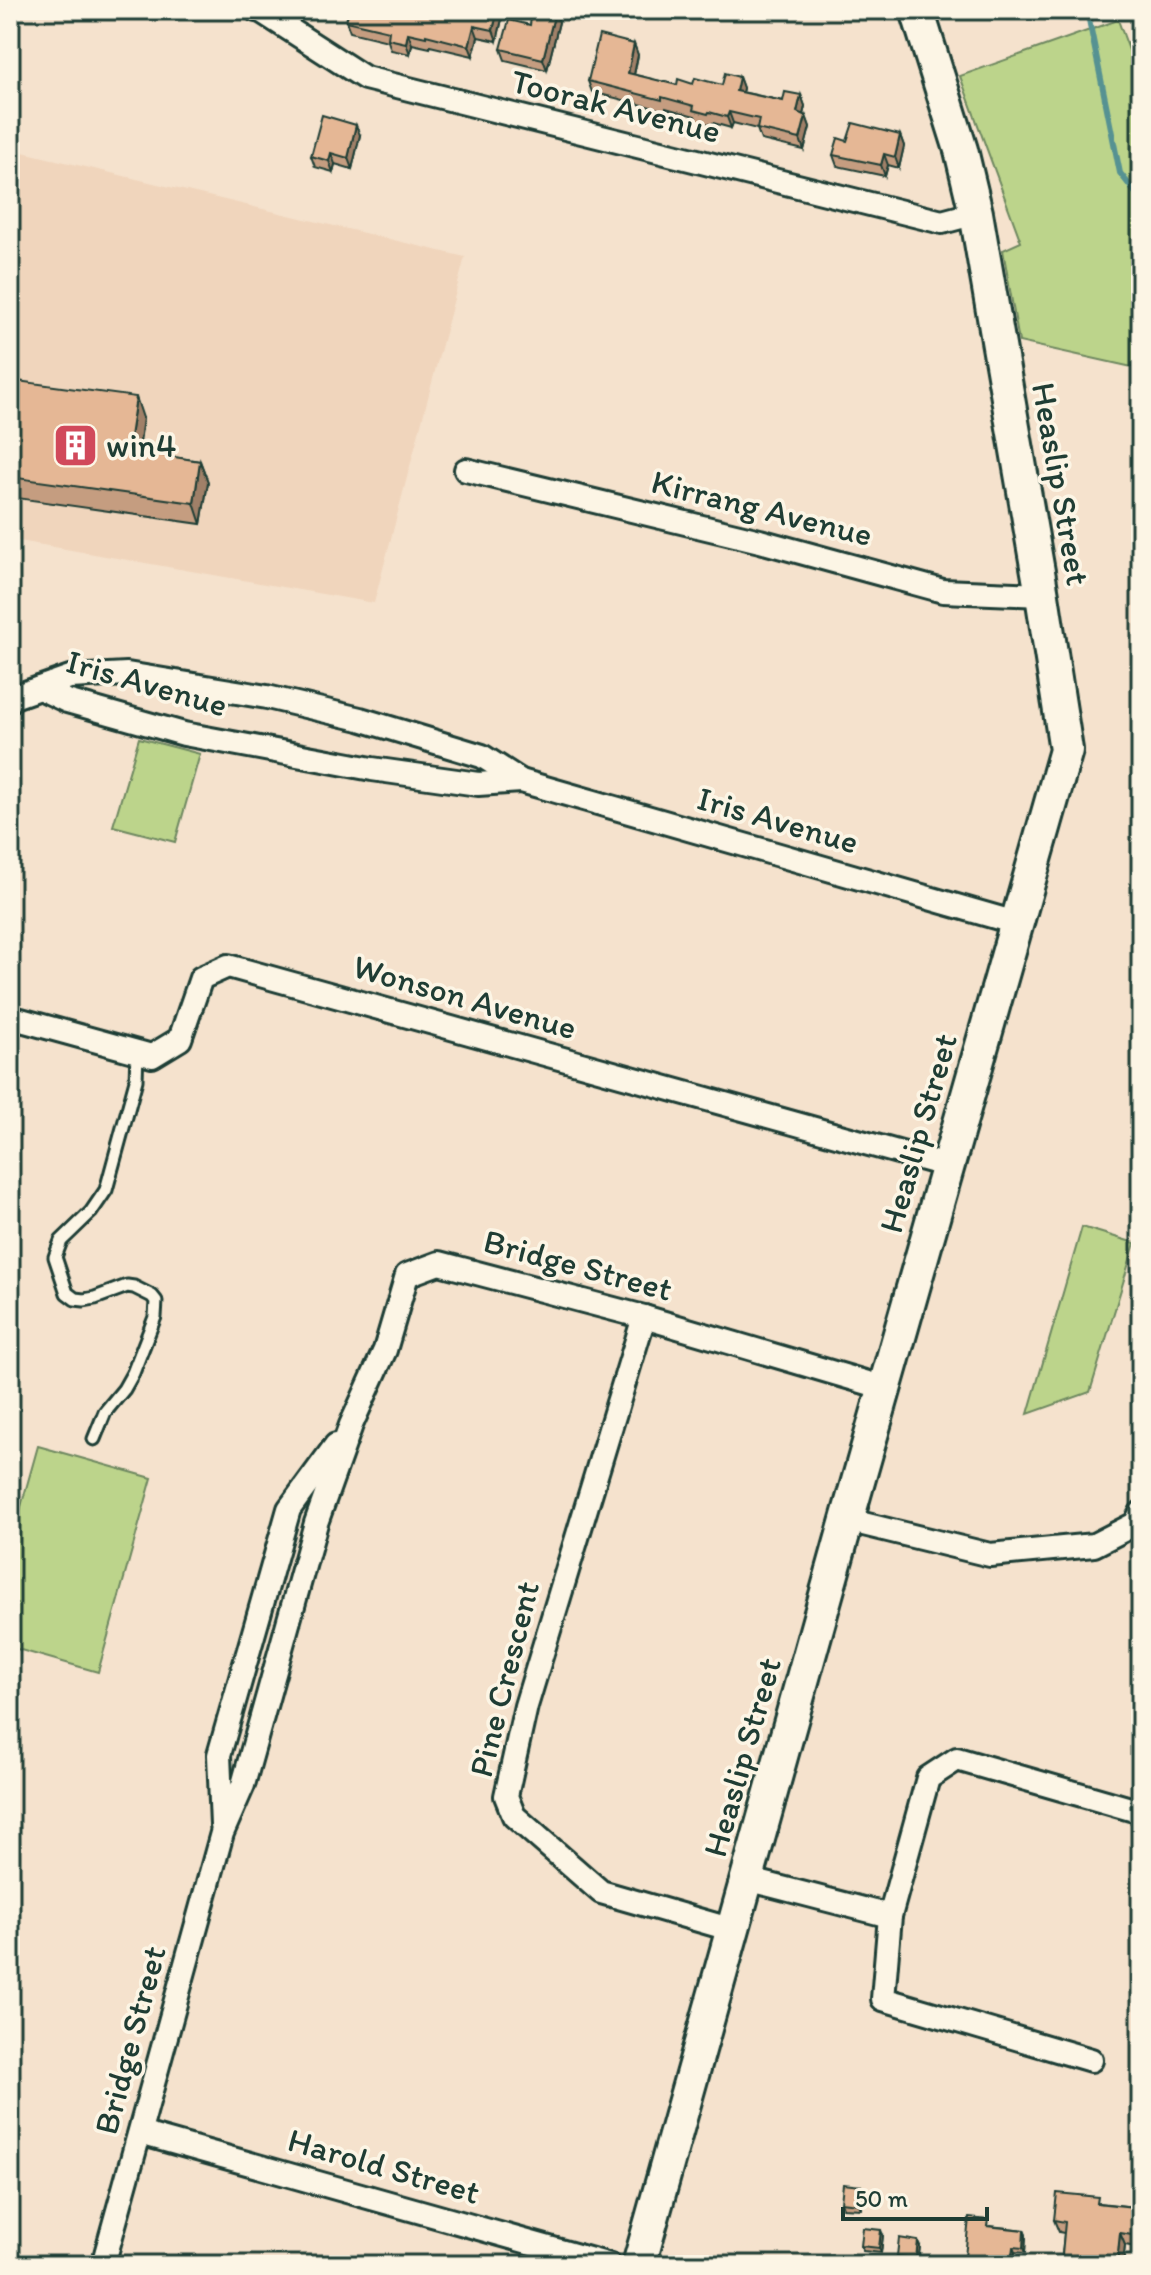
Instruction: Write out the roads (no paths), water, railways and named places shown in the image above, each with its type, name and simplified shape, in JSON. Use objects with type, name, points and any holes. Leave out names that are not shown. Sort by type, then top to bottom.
[{"type":"street","name":"Toorak Avenue","points":[[256,10],[365,78],[942,222],[976,213]]},
{"type":"street","name":"Heaslip Street","points":[[639,2265],[1066,750],[976,213],[961,150],[917,10]]},
{"type":"street","name":"Kirrang Avenue","points":[[466,470],[760,541],[943,591],[1042,595]]},
{"type":"street","name":"Iris Avenue","points":[[11,699],[70,677],[127,674],[267,697],[360,719],[482,756],[521,781],[1016,923]]},
{"type":"street","name":"Iris Avenue","points":[[40,688],[67,701],[184,734],[372,769],[478,784],[521,781]]},
{"type":"street","name":"Wonson Avenue","points":[[10,1017],[152,1056],[180,1039],[201,978],[228,966],[948,1166]]},
{"type":"street","name":"Bridge Street","points":[[103,2265],[222,1833],[243,1785],[316,1523],[351,1425],[385,1350],[407,1275],[439,1263],[644,1317],[885,1388]]},
{"type":"street","name":"Pine Crescent","points":[[644,1317],[526,1706],[506,1796],[514,1816],[601,1892],[733,1930]]},
{"type":"street","name":"Bridge Street","points":[[222,1833],[219,1755],[289,1509],[351,1425]]},
{"type":"street","points":[[847,1520],[990,1555],[1094,1545],[1139,1521]]},
{"type":"street","points":[[1091,2060],[883,1999],[890,1916],[928,1778],[957,1759],[1141,1812]]},
{"type":"street","points":[[747,1879],[890,1916]]},
{"type":"street","name":"Harold Street","points":[[140,2133],[610,2265]]},
{"type":"lane","points":[[94,1439],[105,1412],[133,1373],[155,1317],[156,1301],[152,1296],[127,1286],[95,1298],[75,1299],[67,1293],[55,1257],[61,1241],[91,1212],[106,1190],[136,1080],[137,1052]]},
{"type":"waterway","points":[[1087,10],[1120,173],[1141,200]]},
{"type":"place","name":"win4","points":[[75,445]]}]
